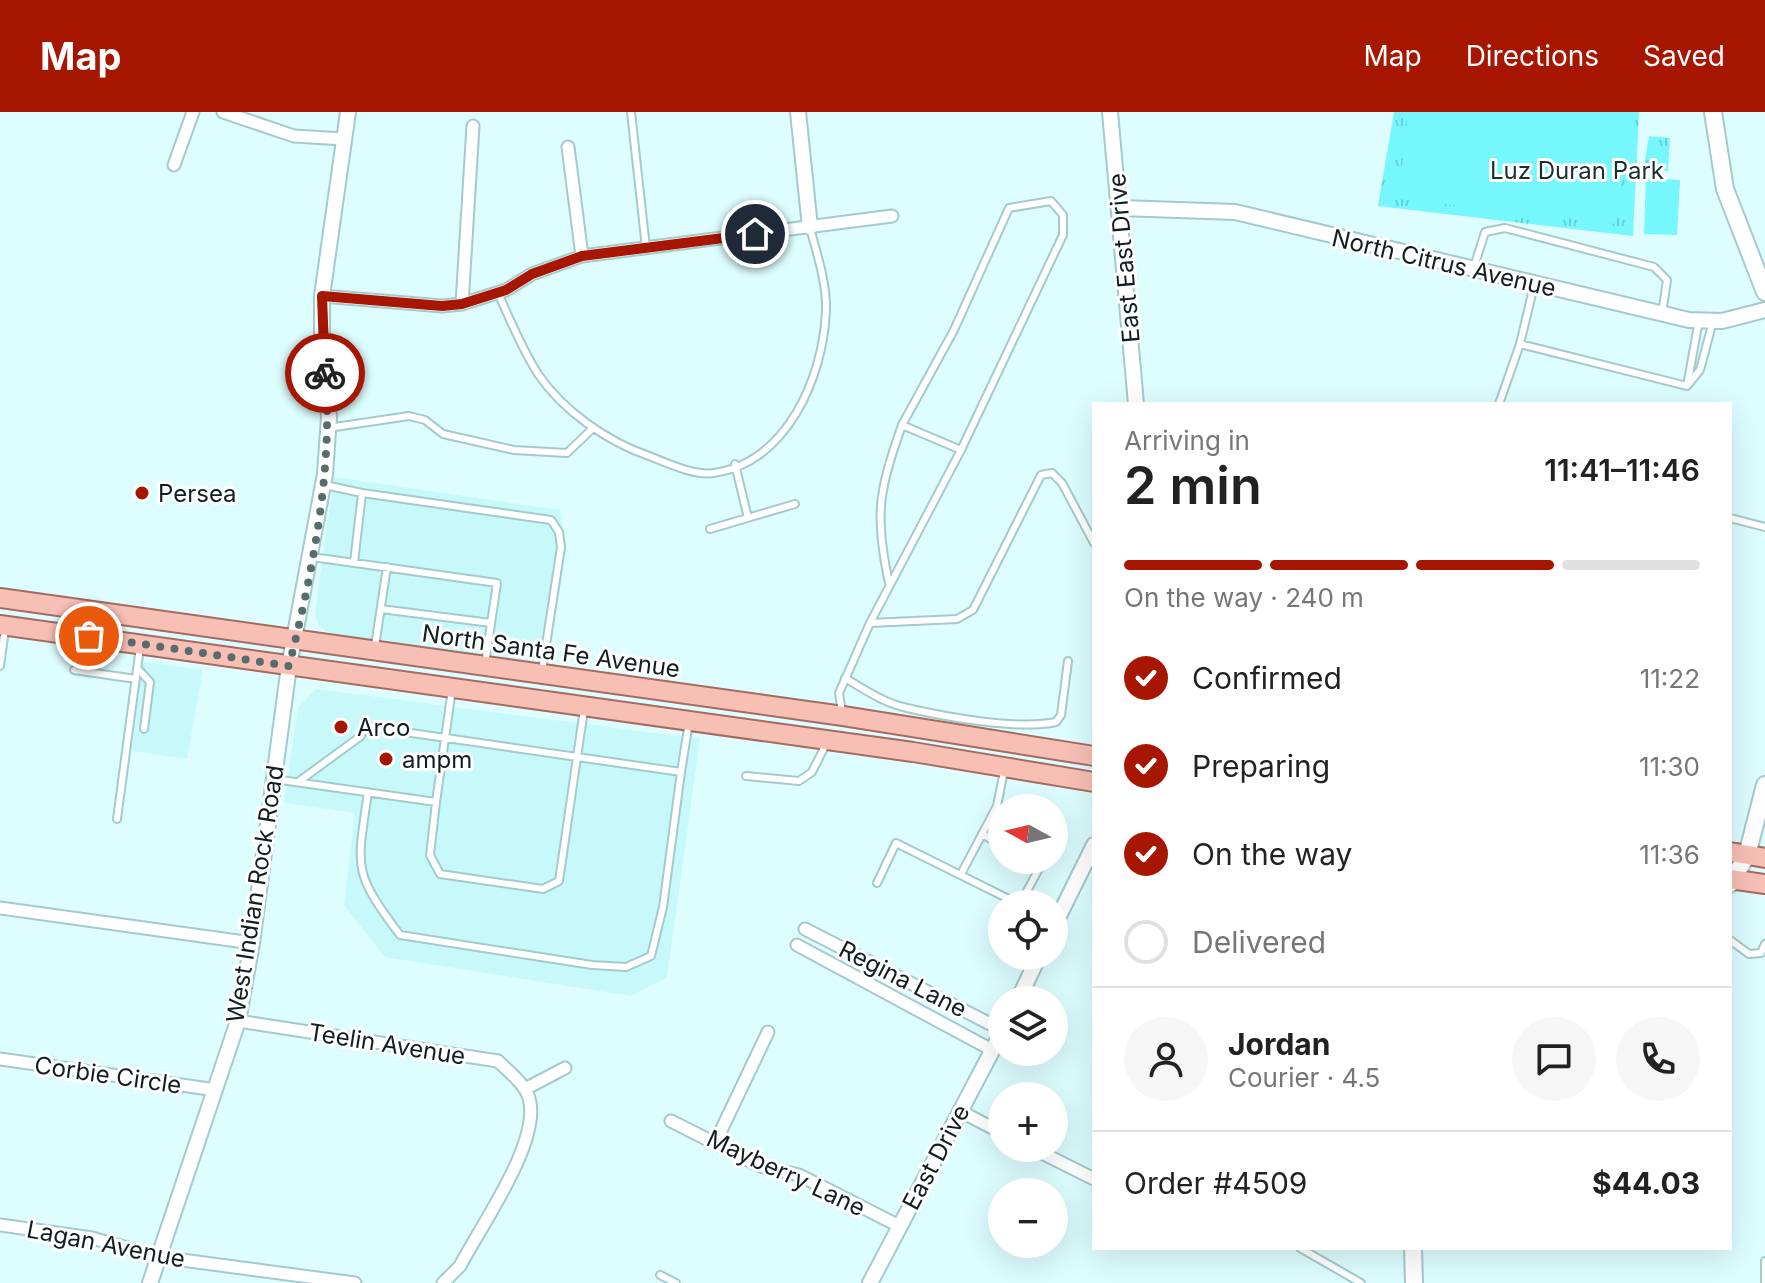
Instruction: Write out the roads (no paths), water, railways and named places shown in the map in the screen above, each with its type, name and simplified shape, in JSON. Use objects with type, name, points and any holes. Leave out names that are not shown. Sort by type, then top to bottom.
[{"type":"main road","points":[[1713,112],[1725,189],[1765,292]]},
{"type":"main road","name":"North Santa Fe Avenue","points":[[0,598],[296,637],[484,667],[843,716],[1092,756]]},
{"type":"main road","points":[[3,625],[24,618],[69,622],[78,608]]},
{"type":"main road","name":"North Santa Fe Avenue","points":[[3,625],[828,740],[1092,782]]},
{"type":"main road","points":[[1732,879],[1747,855],[1765,785]]},
{"type":"main road","points":[[1732,881],[1765,884]]},
{"type":"main road","points":[[1413,1250],[1414,1283]]},
{"type":"street","points":[[174,165],[193,112]]},
{"type":"street","points":[[223,112],[294,136],[344,139]]},
{"type":"street","name":"West Indian Rock Road","points":[[150,1283],[238,1021],[252,943],[289,666],[323,484],[328,428],[322,296],[348,112]]},
{"type":"street","points":[[798,112],[810,227]]},
{"type":"street","name":"East East Drive","points":[[1110,112],[1121,208],[1136,402]]},
{"type":"street","points":[[462,304],[473,126]]},
{"type":"street","points":[[568,147],[582,256]]},
{"type":"street","name":"North Citrus Avenue","points":[[1121,208],[1235,212],[1662,314],[1706,320],[1765,310]]},
{"type":"street","points":[[322,296],[442,306],[462,304],[498,293],[532,274],[582,256],[892,216]]},
{"type":"street","points":[[1068,896],[1092,849]]},
{"type":"street","points":[[0,908],[252,943]]},
{"type":"street","name":"Regina Lane","points":[[805,929],[988,1024]]},
{"type":"street","points":[[797,945],[988,1048]]},
{"type":"street","name":"Teelin Avenue","points":[[238,1021],[498,1061],[525,1089]]},
{"type":"street","points":[[716,1141],[768,1032]]},
{"type":"street","name":"East Drive","points":[[872,1282],[988,1058]]},
{"type":"street","name":"Corbie Circle","points":[[0,1059],[216,1090]]},
{"type":"street","points":[[443,1283],[460,1266],[528,1140],[530,1101],[525,1089],[565,1068]]},
{"type":"street","points":[[960,1111],[988,1126]]},
{"type":"street","name":"Mayberry Lane","points":[[671,1121],[716,1141],[760,1166],[799,1175],[899,1226]]},
{"type":"street","points":[[1060,1162],[1092,1178]]},
{"type":"street","name":"Lagan Avenue","points":[[0,1225],[92,1238],[159,1257],[355,1283]]},
{"type":"lane","points":[[631,112],[646,248]]},
{"type":"lane","points":[[843,716],[839,693],[870,623],[961,450],[1063,235],[1063,215],[1051,201],[1009,208],[954,330],[902,425],[879,494],[878,519],[889,583]]},
{"type":"lane","points":[[498,293],[539,376],[593,428],[622,447],[681,467],[712,473],[764,453],[783,435],[812,380],[822,344],[826,309],[810,227]]},
{"type":"lane","points":[[1473,270],[1485,232],[1505,228],[1654,267],[1667,280],[1662,314]]},
{"type":"lane","points":[[1500,402],[1520,344],[1534,285]]},
{"type":"lane","points":[[1687,386],[1700,370],[1706,320]]},
{"type":"lane","points":[[1687,386],[1706,320]]},
{"type":"lane","points":[[1520,344],[1687,386]]},
{"type":"lane","points":[[328,428],[409,416],[425,420],[443,434],[542,453],[567,453],[593,428]]},
{"type":"lane","points":[[902,425],[961,450]]},
{"type":"lane","points":[[735,464],[748,518]]},
{"type":"lane","points":[[870,623],[957,619],[973,610],[1041,475],[1052,473],[1062,483],[1092,540]]},
{"type":"lane","points":[[323,484],[362,493],[551,520],[559,532],[561,547],[542,675]]},
{"type":"lane","points":[[354,563],[362,493]]},
{"type":"lane","points":[[710,529],[795,504]]},
{"type":"lane","points":[[1732,519],[1765,527]]},
{"type":"lane","points":[[310,557],[497,583],[484,667]]},
{"type":"lane","points":[[374,650],[387,567]]},
{"type":"lane","points":[[381,609],[491,623]]},
{"type":"lane","points":[[0,666],[3,625]]},
{"type":"lane","points":[[84,636],[77,670],[136,679]]},
{"type":"lane","points":[[117,819],[141,644]]},
{"type":"lane","points":[[845,678],[872,695],[905,708],[988,720],[1046,724],[1056,722],[1061,715],[1068,661]]},
{"type":"lane","points":[[137,668],[150,682],[144,729]]},
{"type":"lane","points":[[452,689],[430,855],[440,874],[543,889],[559,881],[584,707]]},
{"type":"lane","points":[[368,792],[358,863],[370,895],[400,935],[506,954],[626,967],[651,956],[663,907],[689,721]]},
{"type":"lane","points":[[298,782],[361,736],[363,726],[681,772]]},
{"type":"lane","points":[[746,776],[799,781],[806,778],[818,764],[828,740]]},
{"type":"lane","points":[[961,874],[997,806],[1005,767]]},
{"type":"lane","points":[[274,779],[436,802]]},
{"type":"lane","points":[[982,834],[988,837]]},
{"type":"lane","points":[[877,883],[896,843],[992,890]]},
{"type":"lane","points":[[1732,941],[1749,954],[1761,953],[1765,944]]},
{"type":"lane","points":[[1303,1250],[1361,1283]]},
{"type":"lane","points":[[1765,1261],[1765,1281]]},
{"type":"lane","points":[[660,1275],[676,1283]]},
{"type":"place","name":"Persea","points":[[142,493]]},
{"type":"place","name":"Arco","points":[[341,727]]},
{"type":"place","name":"ampm","points":[[386,759]]},
{"type":"park label","name":"Luz Duran Park","points":[[1577,170]]}]
